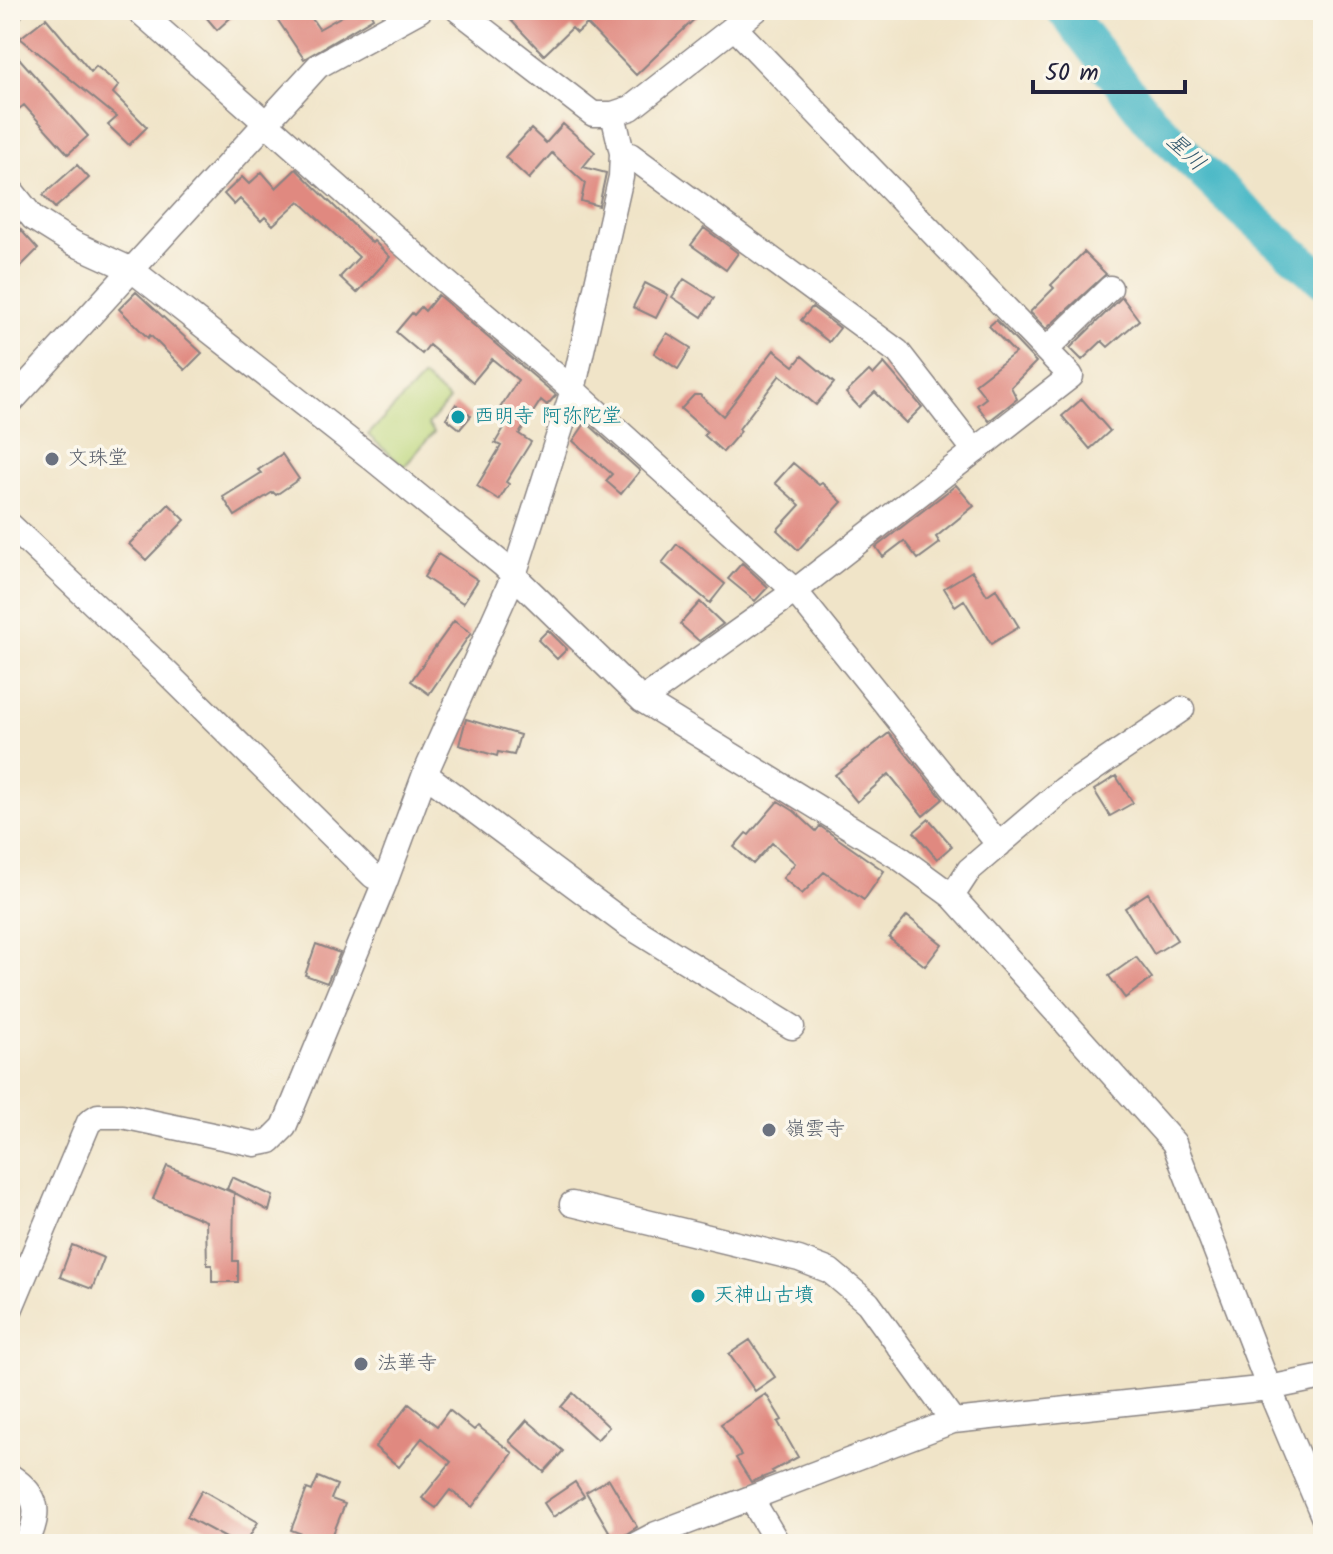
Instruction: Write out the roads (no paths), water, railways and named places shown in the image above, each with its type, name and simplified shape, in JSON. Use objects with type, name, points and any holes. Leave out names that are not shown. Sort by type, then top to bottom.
[{"type":"street","points":[[138,10],[573,390],[795,591],[999,845]]},
{"type":"street","points":[[10,403],[318,66],[420,10]]},
{"type":"street","points":[[472,14],[593,114],[613,114],[643,100],[756,10]]},
{"type":"street","points":[[642,700],[795,591],[1071,376],[734,27]]},
{"type":"street","points":[[10,1310],[89,1122],[98,1116],[122,1116],[255,1144],[263,1144],[277,1136],[284,1127],[385,882],[425,774],[514,575],[573,390],[621,177],[622,153],[613,114]]},
{"type":"street","points":[[622,153],[630,155],[898,352],[975,451]]},
{"type":"street","points":[[10,189],[33,218],[73,243],[132,270],[380,464],[514,575],[642,700],[900,858],[952,896],[1174,1143],[1269,1388],[1323,1516]]},
{"type":"street","points":[[1047,349],[1110,288]]},
{"type":"street","points":[[10,525],[165,671],[373,876],[385,882]]},
{"type":"street","points":[[952,896],[969,870],[1064,789],[1182,709]]},
{"type":"street","points":[[425,774],[626,924],[792,1027]]},
{"type":"street","points":[[572,1204],[799,1259],[830,1271],[868,1303],[953,1421]]},
{"type":"street","points":[[637,1544],[656,1534],[953,1421],[1269,1388],[1323,1377]]},
{"type":"street","points":[[10,1476],[25,1486],[35,1506],[35,1524],[26,1544]]},
{"type":"street","points":[[751,1498],[778,1544]]},
{"type":"waterway","name":"星川","points":[[1064,10],[1150,120],[1241,209],[1323,280]]},
{"type":"place","name":"西明寺 阿弥陀堂","points":[[458,417]]},
{"type":"place","name":"文珠堂","points":[[52,459]]},
{"type":"place","name":"嶺雲寺","points":[[769,1130]]},
{"type":"place","name":"天神山古墳","points":[[698,1296]]},
{"type":"place","name":"法華寺","points":[[361,1364]]}]
